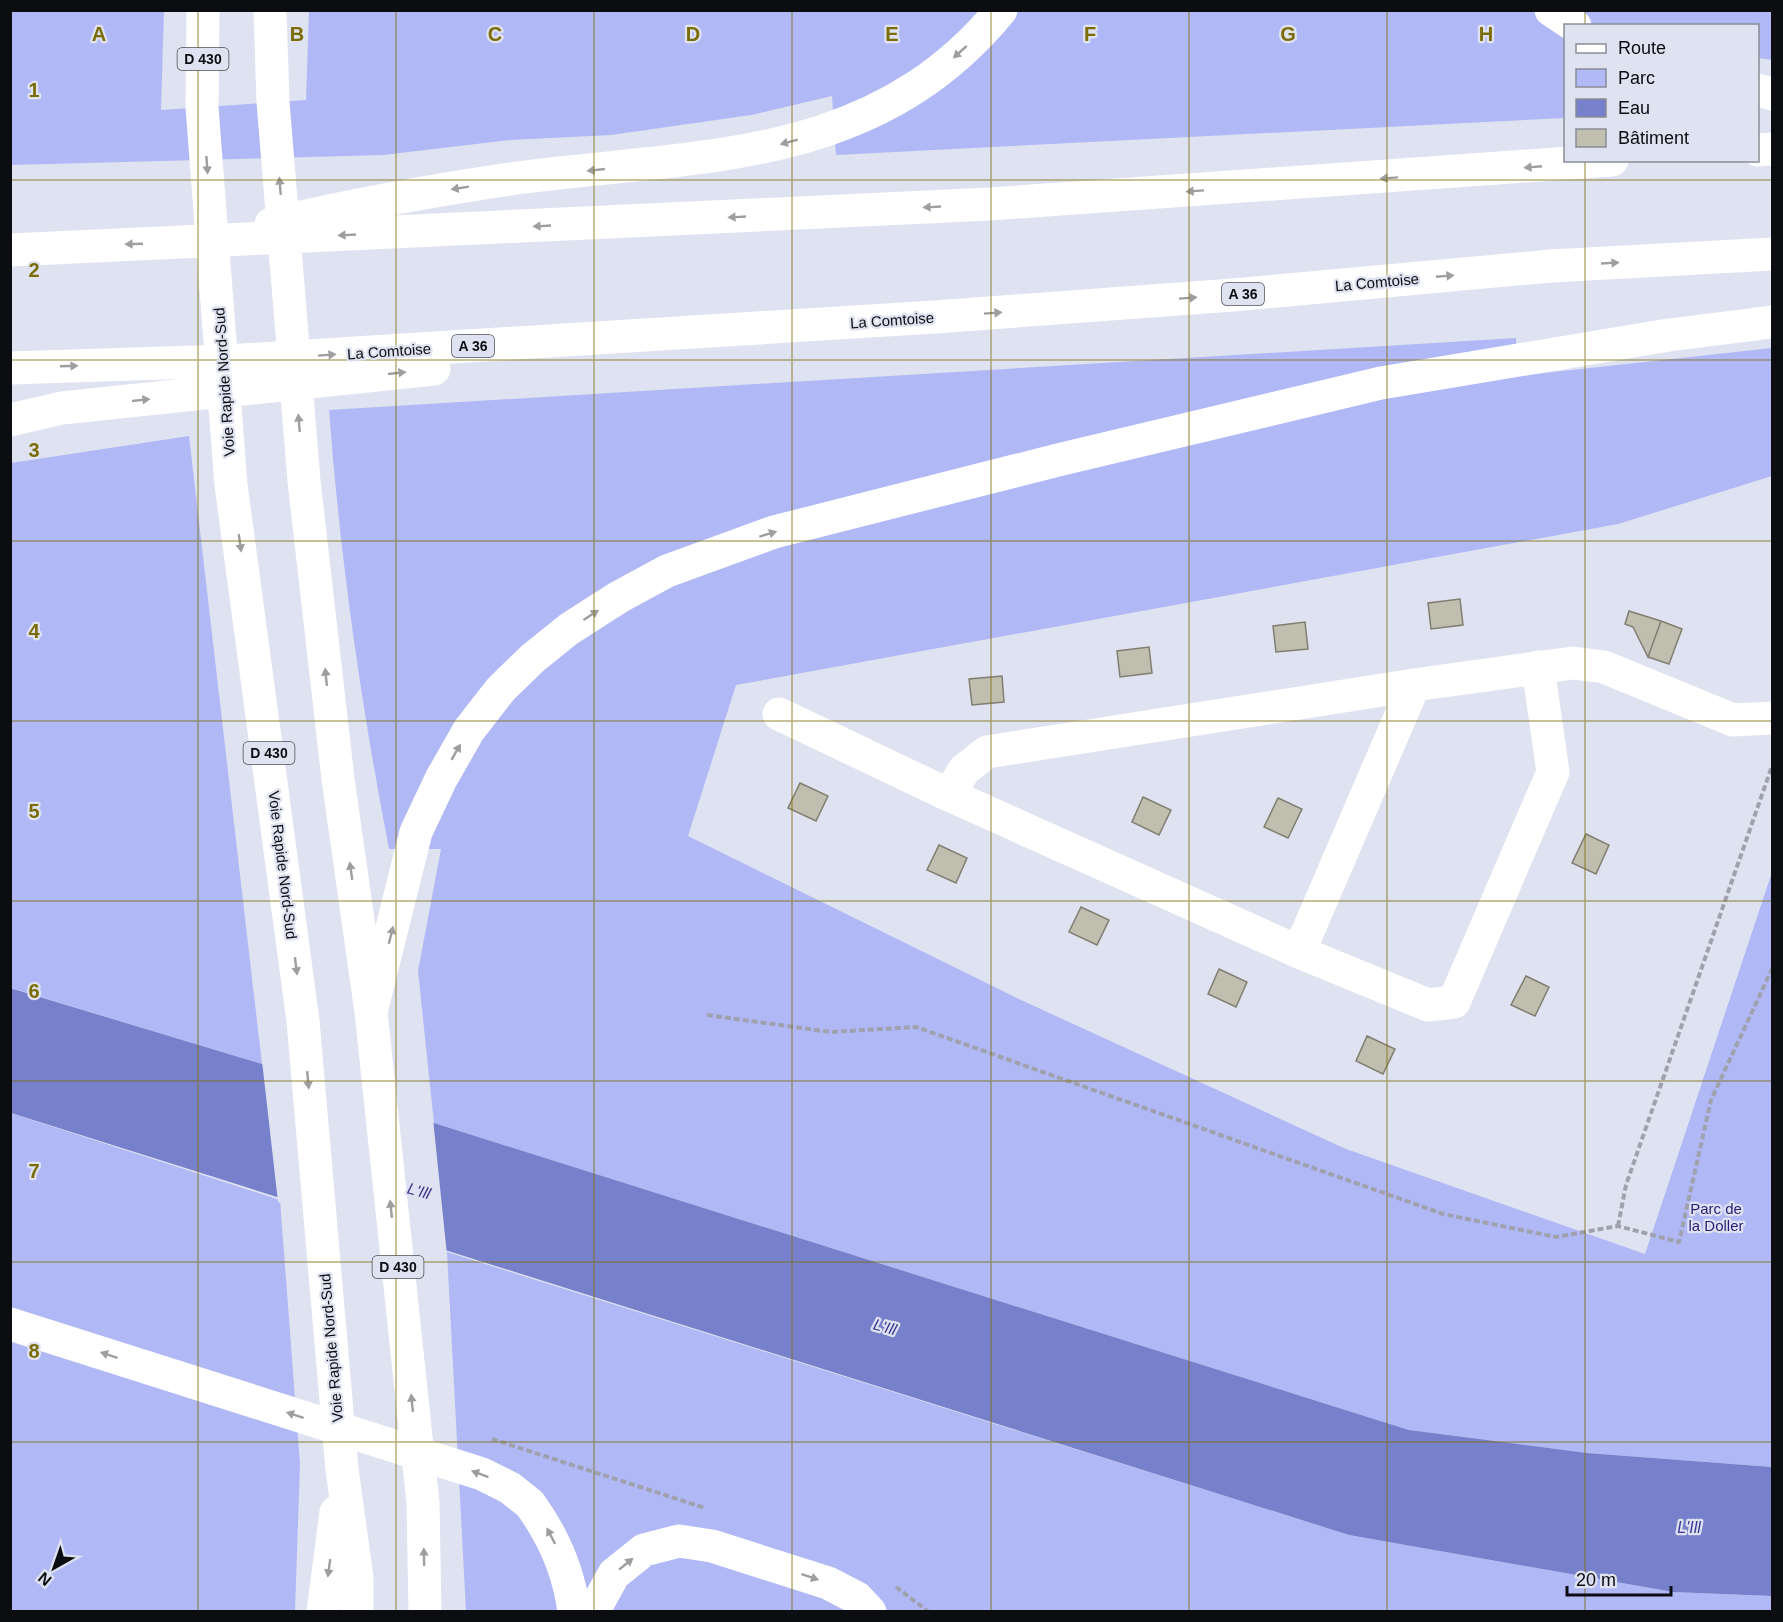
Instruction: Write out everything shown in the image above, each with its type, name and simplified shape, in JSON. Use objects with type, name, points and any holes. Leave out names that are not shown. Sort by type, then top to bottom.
[{"type":"main road","points":[[185,10],[202,107]]},
{"type":"main road","name":"Voie Rapide Nord-Sud","points":[[203,10],[202,107],[231,485],[303,1022],[342,1469],[357,1578],[357,1611]]},
{"type":"main road","name":"D 430","points":[[270,10],[273,102],[304,481],[338,779],[372,1022],[423,1503],[425,1611]]},
{"type":"main road","points":[[273,102],[281,10]]},
{"type":"main road","points":[[192,243],[348,206],[518,178],[704,158],[785,144],[834,128],[875,110],[914,87],[954,58],[1001,10]]},
{"type":"main road","points":[[1551,10],[1572,24]]},
{"type":"main road","points":[[10,250],[990,204],[1584,162]]},
{"type":"main road","points":[[10,242],[67,246]]},
{"type":"main road","name":"La Comtoise","points":[[10,368],[225,361],[935,317],[1233,295],[1551,266],[1773,254]]},
{"type":"main road","points":[[10,420],[62,408],[935,317]]},
{"type":"main road","points":[[372,1022],[416,832],[441,779],[469,730],[501,689],[533,658],[589,616],[667,571],[774,532],[1069,457],[1381,383],[1669,335],[1773,322]]},
{"type":"main road","points":[[949,795],[964,770],[987,752],[1414,685],[1573,663],[1604,667],[1733,720],[1773,718]]},
{"type":"main road","points":[[779,714],[949,795],[1299,952],[1428,1005],[1454,1002],[1553,772],[1538,668]]},
{"type":"main road","points":[[1299,952],[1414,685]]},
{"type":"main road","points":[[10,1324],[482,1474],[510,1488],[530,1504],[548,1528],[561,1556],[574,1611]]},
{"type":"main road","points":[[323,1611],[342,1469]]},
{"type":"main road","points":[[593,1611],[614,1574],[644,1550],[679,1541],[712,1546],[828,1583],[857,1598],[870,1611]]},
{"type":"path","points":[[1618,1226],[1626,1185],[1773,766]]},
{"type":"path","points":[[707,1015],[831,1032],[916,1027],[1443,1214],[1557,1238],[1618,1226],[1680,1242],[1711,1100],[1773,969]]},
{"type":"green space","points":[[309,10],[1772,10],[1772,60],[1759,58],[1759,24],[1564,24],[1564,118],[836,155],[832,96],[751,115],[611,135],[511,140],[383,155],[11,165],[10,11],[164,11],[161,110],[306,100]]},
{"type":"green space","name":"Parc de la Doller","points":[[1516,338],[1517,376],[1772,348],[1772,476],[1618,524],[736,685],[688,836],[1021,1000],[1346,1149],[1645,1254],[1772,872],[1772,1467],[1587,1453],[1409,1430],[434,1123],[418,971],[441,849],[389,849],[369,740],[353,631],[339,521],[329,410]]},
{"type":"green space","points":[[189,436],[262,1064],[11,988],[11,463]]},
{"type":"green space","points":[[10,1113],[280,1200],[300,1464],[295,1611],[11,1611]]},
{"type":"green space","points":[[447,1252],[1349,1535],[1673,1592],[1772,1596],[1772,1611],[466,1611]]},
{"type":"water","name":"L'Ill","points":[[10,988],[262,1064],[434,1123],[1409,1430],[1587,1453],[1772,1467],[1772,1596],[1673,1592],[1349,1535],[11,1113]]},
{"type":"pier","points":[[262,1061],[433,1119],[447,1255],[278,1202]]},
{"type":"building","points":[[1460,599],[1463,625],[1431,629],[1428,603]]},
{"type":"building","points":[[1629,611],[1661,621],[1648,657],[1633,627],[1625,624]]},
{"type":"building","points":[[1661,621],[1682,629],[1669,664],[1648,657]]},
{"type":"building","points":[[1305,622],[1308,649],[1276,652],[1273,626]]},
{"type":"building","points":[[1149,647],[1152,673],[1120,677],[1117,651]]},
{"type":"building","points":[[1002,676],[1004,702],[972,705],[969,679]]},
{"type":"building","points":[[800,783],[828,796],[816,821],[788,808]]},
{"type":"building","points":[[1143,797],[1171,810],[1159,835],[1132,822]]},
{"type":"building","points":[[1278,798],[1302,809],[1288,838],[1264,827]]},
{"type":"building","points":[[1586,834],[1609,845],[1596,874],[1572,863]]},
{"type":"building","points":[[939,845],[967,858],[956,883],[927,870]]},
{"type":"building","points":[[1081,907],[1109,920],[1097,945],[1069,932]]},
{"type":"building","points":[[1219,969],[1247,982],[1236,1007],[1208,994]]},
{"type":"building","points":[[1526,976],[1549,987],[1535,1016],[1511,1005]]},
{"type":"building","points":[[1367,1036],[1395,1049],[1383,1074],[1356,1061]]}]
